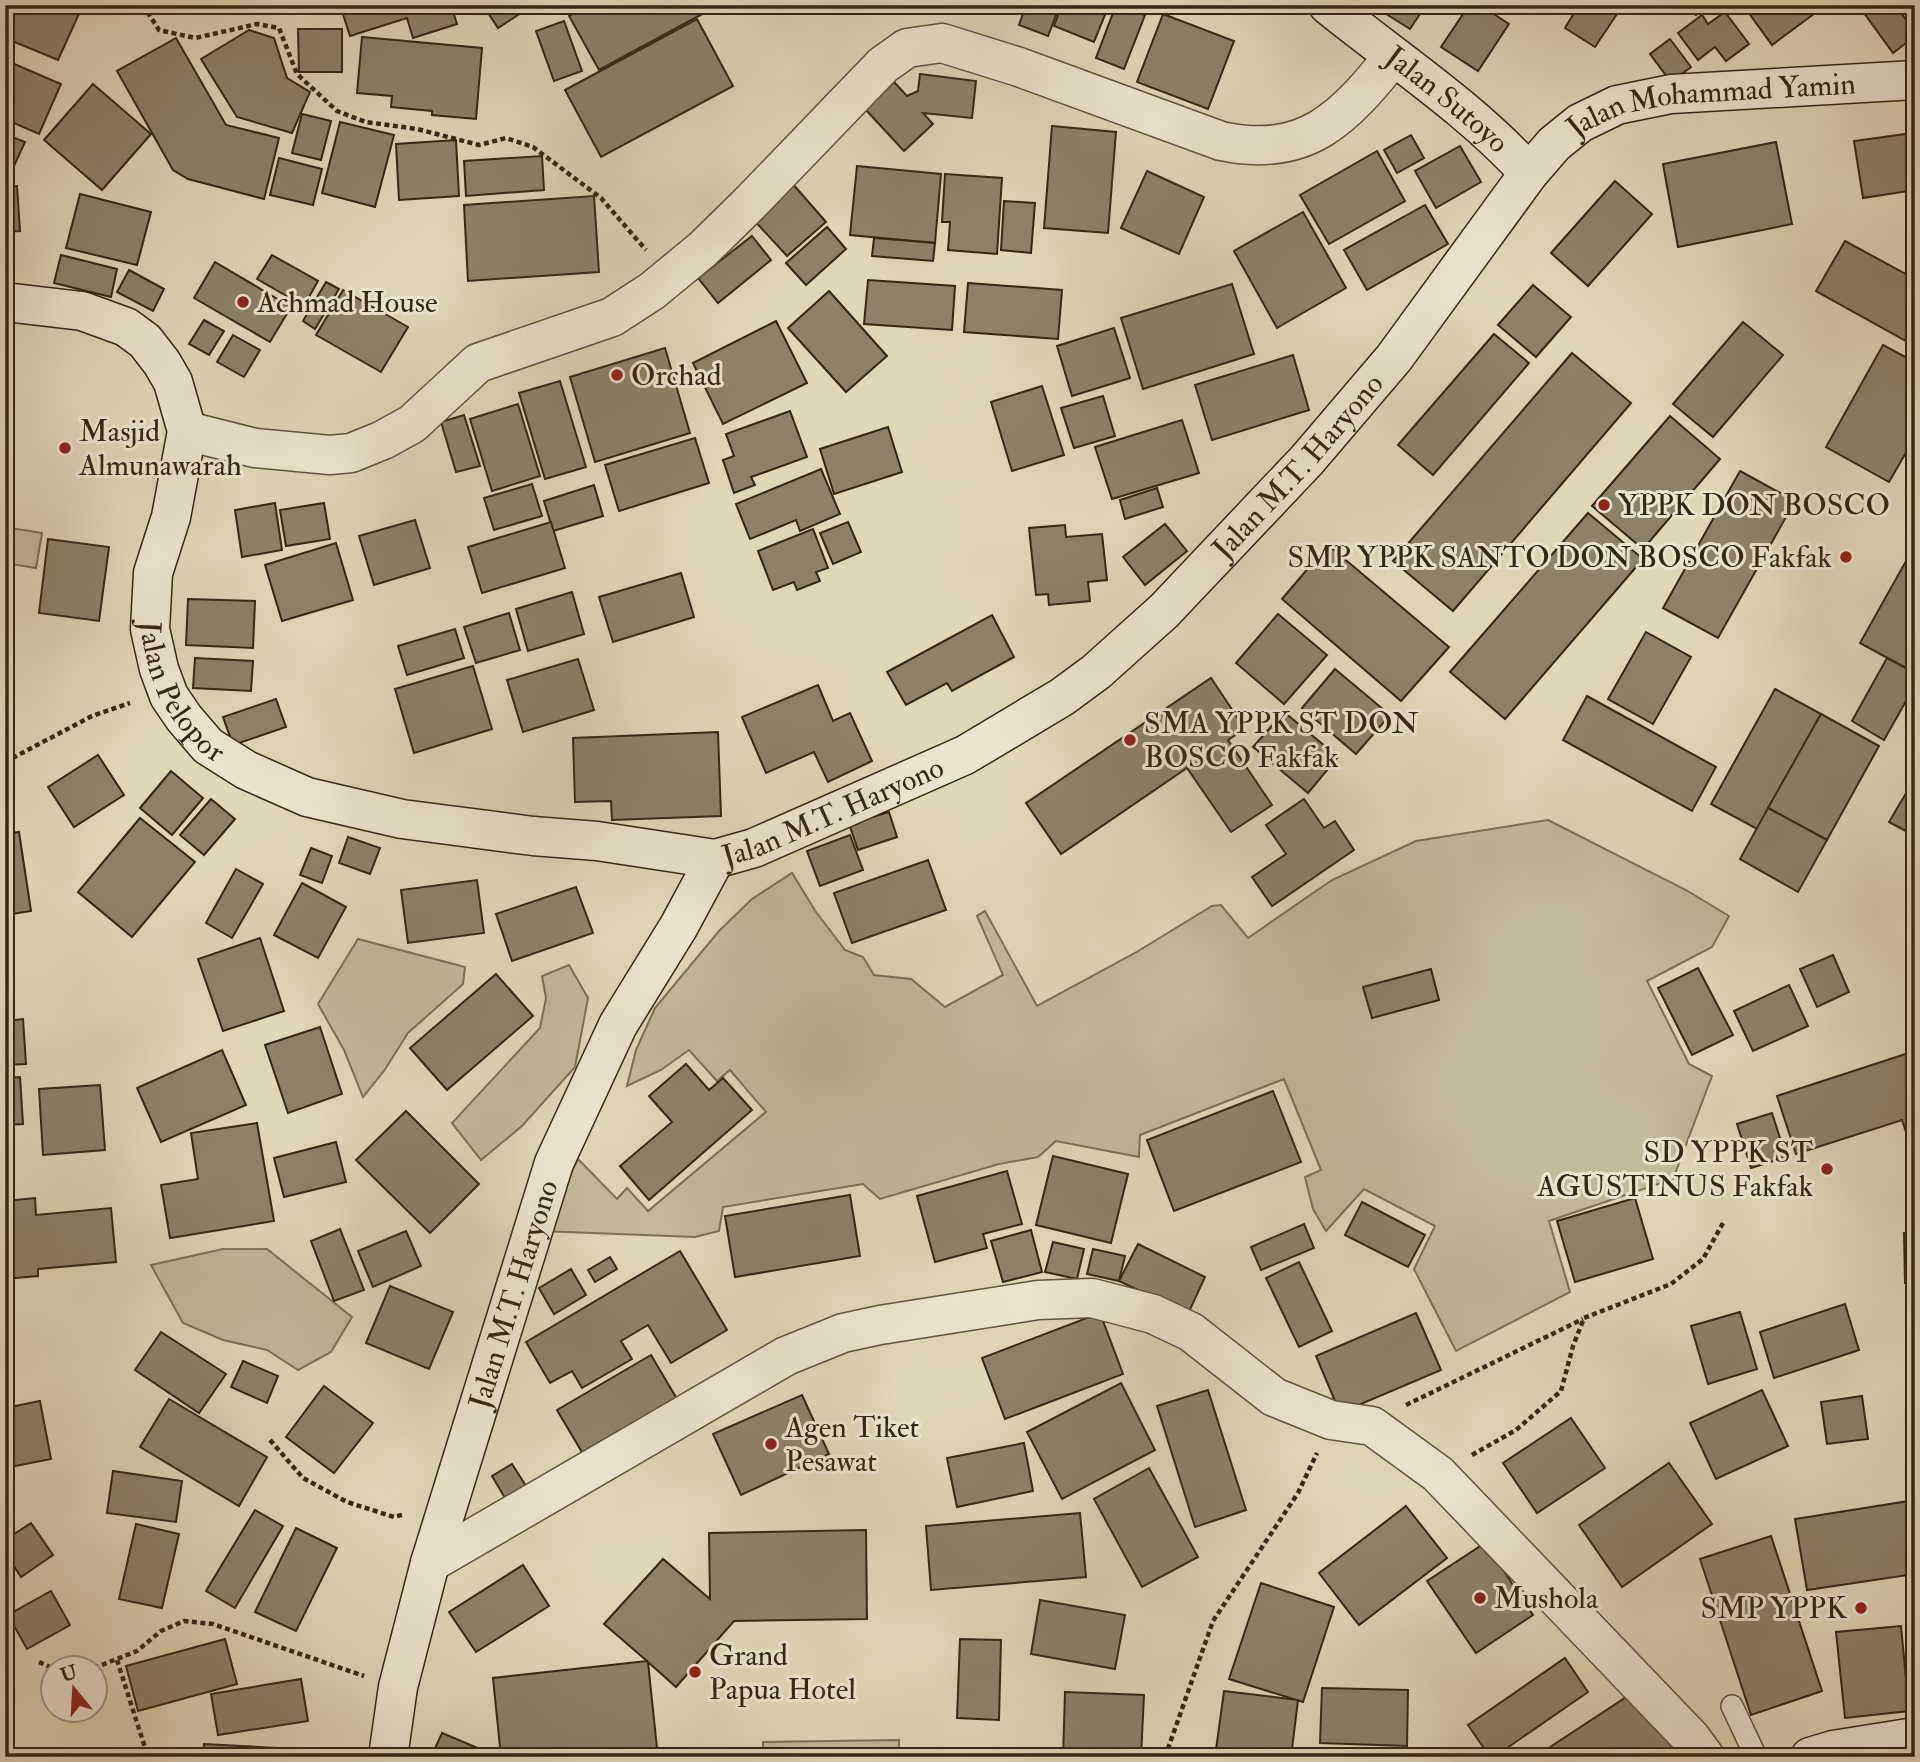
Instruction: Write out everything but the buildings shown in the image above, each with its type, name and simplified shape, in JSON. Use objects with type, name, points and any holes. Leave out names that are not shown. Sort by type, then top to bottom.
[{"type":"main road","name":"Jalan Sutoyo","points":[[1328,5],[1392,57],[1451,99],[1503,144],[1529,173]]},
{"type":"main road","points":[[187,431],[254,448],[330,456],[351,453],[383,440],[412,424],[478,363],[612,317],[632,306],[671,276],[748,204],[883,65],[907,48],[942,43],[1020,67],[1221,141],[1249,147],[1277,146],[1321,130],[1366,90],[1392,57]]},
{"type":"main road","name":"Jalan Mohammad Yamin","points":[[1529,173],[1554,144],[1580,123],[1617,105],[1671,94],[1915,80]]},
{"type":"main road","name":"Jalan M.T. Haryono","points":[[388,1757],[398,1687],[446,1504],[554,1163],[618,1025],[679,926],[715,859],[754,848],[965,755],[1053,703],[1097,672],[1164,611],[1307,460],[1394,358],[1529,173]]},
{"type":"main road","name":"Jalan Pelopor","points":[[5,302],[82,311],[126,327],[145,341],[173,382],[187,431],[171,517],[153,573],[150,629],[159,669],[169,696],[184,719],[208,746],[246,770],[307,797],[402,820],[597,841],[715,859]]},
{"type":"main road","points":[[430,1563],[786,1356],[843,1333],[893,1322],[1038,1300],[1092,1298],[1153,1314],[1191,1332],[1274,1397],[1331,1420],[1372,1426],[1438,1474],[1691,1738],[1705,1757]]},
{"type":"main road","points":[[1810,1757],[1833,1750],[1915,1737]]},
{"type":"lane","points":[[1732,1706],[1756,1757]]},
{"type":"path","points":[[143,5],[159,30],[195,37],[257,24],[279,28],[297,74],[337,111],[366,121],[417,129],[479,145],[506,138],[533,147],[601,198],[671,276]]},
{"type":"path","points":[[5,762],[92,716],[134,701],[169,696]]},
{"type":"path","points":[[1372,1426],[1415,1399],[1584,1318],[1671,1284],[1703,1259],[1723,1223]]},
{"type":"path","points":[[1438,1474],[1516,1430],[1560,1391],[1584,1318]]},
{"type":"path","points":[[1165,1757],[1213,1621],[1298,1493],[1331,1420]]},
{"type":"path","points":[[270,1440],[303,1478],[347,1502],[394,1517],[446,1504]]},
{"type":"path","points":[[108,1663],[136,1651],[161,1631],[184,1621],[213,1624],[398,1687]]},
{"type":"path","points":[[117,1660],[148,1757]]},
{"type":"shaded area","points":[[5,527],[42,533],[36,568],[5,563]]},
{"type":"shaded area","points":[[1548,820],[1686,890],[1729,916],[1712,947],[1647,981],[1689,1064],[1712,1076],[1673,1179],[1549,1221],[1570,1292],[1456,1351],[1414,1269],[1435,1226],[1364,1189],[1326,1231],[1313,1209],[1305,1177],[1321,1170],[1284,1079],[1140,1135],[1139,1157],[1056,1141],[1038,1157],[999,1164],[880,1199],[863,1184],[723,1207],[719,1231],[695,1237],[541,1231],[578,1159],[617,1199],[627,1188],[648,1211],[766,1112],[730,1070],[717,1081],[689,1050],[661,1070],[627,1086],[636,1050],[655,1008],[719,931],[752,899],[792,873],[816,912],[845,950],[863,957],[874,975],[911,979],[945,1007],[1003,975],[977,916],[985,911],[1037,1006],[1135,953],[1212,906],[1221,905],[1248,938],[1332,880],[1416,841]]},
{"type":"shaded area","points":[[358,939],[465,967],[463,984],[408,1033],[384,1071],[363,1097],[344,1050],[318,1004]]},
{"type":"shaded area","points":[[569,965],[588,998],[575,1067],[522,1126],[481,1160],[452,1123],[540,1028],[546,998],[542,976]]},
{"type":"shaded area","points":[[223,1249],[267,1249],[352,1317],[331,1352],[298,1370],[267,1350],[223,1340],[183,1323],[151,1265]]},
{"type":"shaded area","points":[[899,1740],[899,1757],[763,1757],[763,1742]]},
{"type":"place","name":"Achmad House","points":[[243,302]]},
{"type":"place","name":"Orchad","points":[[617,375]]},
{"type":"place","name":"Masjid Almunawarah","points":[[65,448]]},
{"type":"place","name":"YPPK DON BOSCO","points":[[1604,505]]},
{"type":"place","name":"SMP YPPK SANTO DON BOSCO Fakfak","points":[[1846,557]]},
{"type":"place","name":"SMA YPPK ST DON BOSCO Fakfak","points":[[1130,740]]},
{"type":"place","name":"SD YPPK ST AGUSTINUS Fakfak","points":[[1827,1169]]},
{"type":"place","name":"Agen Tiket Pesawat","points":[[771,1444]]},
{"type":"place","name":"Mushola","points":[[1480,1598]]},
{"type":"place","name":"SMP YPPK","points":[[1861,1608]]},
{"type":"place","name":"Grand Papua Hotel","points":[[695,1672]]}]
